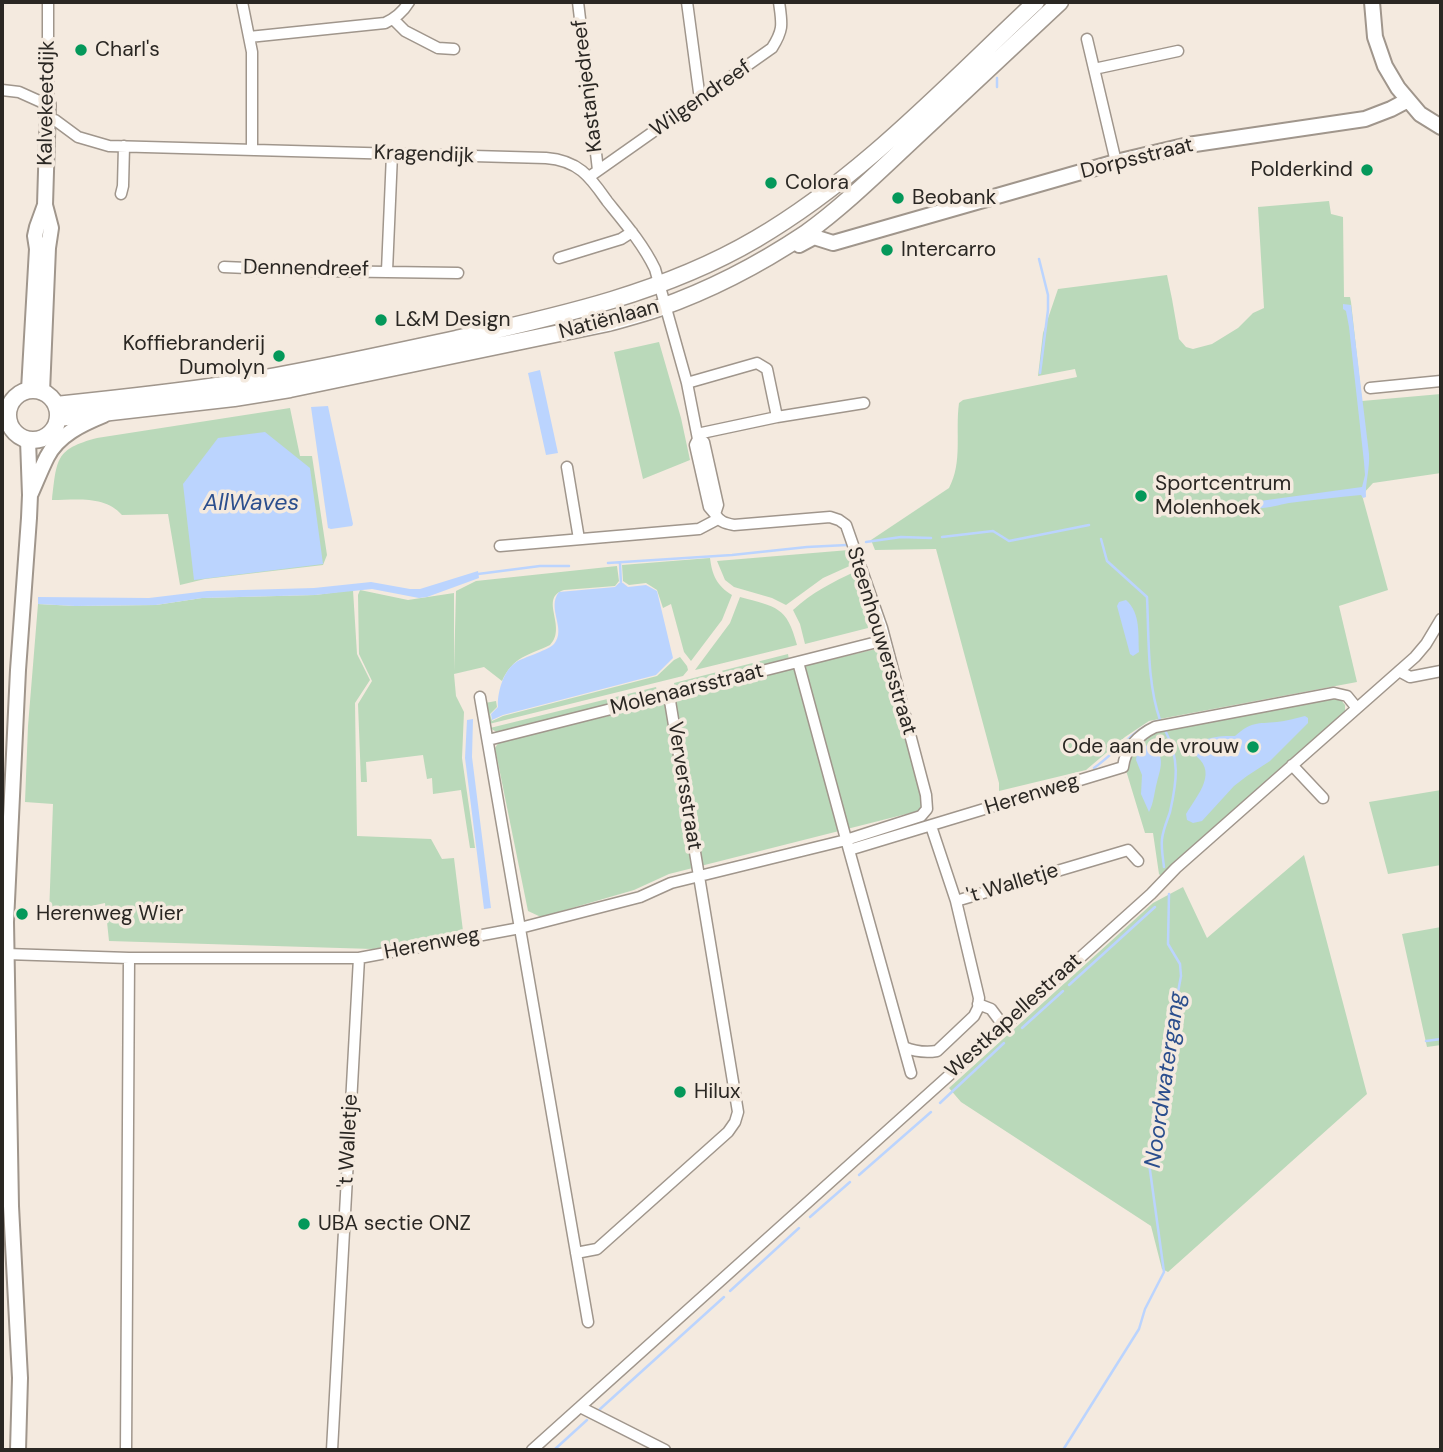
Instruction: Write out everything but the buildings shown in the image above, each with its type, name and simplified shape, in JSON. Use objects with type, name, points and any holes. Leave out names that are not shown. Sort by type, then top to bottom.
[{"type":"main road","name":"Natiënlaan","points":[[57,412],[336,365],[573,312],[682,277],[754,240],[827,193],[876,152],[1036,2]]},
{"type":"main road","name":"Natiënlaan","points":[[57,412],[109,413],[290,389],[608,323],[666,306],[709,288],[762,260],[825,219],[1060,2]]},
{"type":"main road","points":[[36,391],[50,397],[57,412],[54,428],[47,436],[38,440],[28,440],[14,432],[5,417],[13,399],[23,392],[36,391]]},
{"type":"street","name":"Kalvekeetdijk","points":[[36,391],[36,233],[45,205],[48,2]]},
{"type":"street","points":[[242,2],[250,37],[253,73],[252,150]]},
{"type":"street","points":[[250,37],[384,23],[402,13],[409,2]]},
{"type":"street","name":"Kastanjedreef","points":[[578,2],[598,170]]},
{"type":"street","points":[[688,2],[699,92],[703,98]]},
{"type":"street","name":"Wilgendreef","points":[[589,177],[772,48],[783,26],[779,2]]},
{"type":"street","points":[[1372,2],[1380,54],[1398,88],[1420,114],[1441,127]]},
{"type":"street","points":[[393,19],[405,31],[438,48],[454,49]]},
{"type":"street","points":[[1087,39],[1116,162]]},
{"type":"street","points":[[1094,69],[1178,51]]},
{"type":"street","name":"Kragendijk","points":[[2,90],[19,92],[48,111],[55,120],[78,137],[98,144],[556,159],[575,166],[589,177],[650,258],[659,286]]},
{"type":"street","name":"Dorpsstraat","points":[[762,260],[775,259],[814,237],[833,243],[1116,162],[1188,145],[1365,118],[1408,100]]},
{"type":"street","points":[[121,194],[124,146]]},
{"type":"street","name":"Dennendreef","points":[[387,271],[392,154]]},
{"type":"street","points":[[825,219],[822,228],[826,239]]},
{"type":"street","points":[[559,258],[621,239],[632,232]]},
{"type":"street","name":"Dennendreef","points":[[225,267],[457,273]]},
{"type":"street","points":[[500,546],[699,529],[717,517],[718,505],[704,442],[698,437],[687,383],[659,286]]},
{"type":"street","points":[[687,383],[757,363],[767,369],[778,417]]},
{"type":"street","points":[[1370,388],[1441,381]]},
{"type":"street","points":[[698,437],[778,417],[864,403]]},
{"type":"street","points":[[30,495],[48,455],[62,437],[109,413]]},
{"type":"street","points":[[18,1450],[20,1378],[11,1206],[6,922],[18,670],[30,495],[28,440]]},
{"type":"street","points":[[567,467],[579,539]]},
{"type":"street","name":"Steenhouwersstraat","points":[[717,517],[734,525],[830,517],[846,526],[885,640],[926,795],[927,809],[915,819],[847,845]]},
{"type":"street","name":"Westkapellestraat","points":[[532,1450],[1399,671],[1426,644],[1441,619]]},
{"type":"street","name":"Molenaarsstraat","points":[[488,740],[885,640]]},
{"type":"street","points":[[798,662],[911,1073]]},
{"type":"street","points":[[1399,671],[1410,677],[1441,671]]},
{"type":"street","name":"Herenweg","points":[[6,954],[129,958],[359,958],[520,928],[640,897],[671,883],[699,876],[931,826],[1123,767],[1124,756],[1137,738],[1155,727],[1334,692],[1347,696],[1356,707]]},
{"type":"street","name":"Verversstraat","points":[[669,695],[699,876]]},
{"type":"street","points":[[480,697],[588,1322]]},
{"type":"street","points":[[1292,765],[1323,798]]},
{"type":"street","points":[[931,826],[956,901]]},
{"type":"street","name":"'t Walletje","points":[[978,1004],[979,998],[956,901],[1128,850],[1138,861]]},
{"type":"street","points":[[576,1253],[597,1249],[728,1132],[735,1122],[738,1112],[736,1096],[699,876]]},
{"type":"street","points":[[126,1450],[129,958]]},
{"type":"street","name":"'t Walletje","points":[[332,1450],[359,958]]},
{"type":"street","points":[[904,1047],[916,1052],[937,1051],[974,1016],[978,1004],[991,1009],[1003,1025]]},
{"type":"street","points":[[580,1408],[665,1450]]},
{"type":"green space","name":"Sportcentrum Molenhoek","points":[[1329,201],[1331,214],[1343,217],[1344,297],[1350,297],[1351,302],[1362,401],[1441,394],[1441,473],[1373,483],[1362,495],[1388,590],[1339,606],[1357,682],[1149,721],[1125,737],[1086,770],[999,791],[936,549],[875,550],[871,540],[949,488],[956,468],[959,403],[1077,377],[1075,369],[1038,376],[1043,333],[1058,289],[1167,275],[1179,339],[1186,347],[1193,349],[1212,344],[1238,328],[1253,313],[1264,308],[1258,207]]},
{"type":"green space","points":[[659,342],[690,460],[643,479],[614,352]]},
{"type":"green space","points":[[290,408],[300,456],[312,456],[327,555],[323,565],[205,579],[180,585],[168,514],[122,515],[98,501],[52,500],[57,465],[66,452],[83,442]]},
{"type":"green space","points":[[849,550],[854,564],[823,578],[786,605],[734,587],[725,580],[717,561]]},
{"type":"green space","points":[[710,558],[716,580],[732,595],[722,620],[691,661],[684,652],[671,604],[663,608],[657,590],[646,583],[629,585],[623,581],[622,565]]},
{"type":"green space","points":[[617,566],[619,581],[615,586],[564,590],[557,594],[553,599],[555,638],[550,645],[511,666],[502,681],[484,667],[454,674],[456,696],[464,712],[462,758],[475,848],[470,848],[461,790],[433,794],[432,778],[427,779],[423,755],[366,762],[367,782],[361,782],[358,704],[372,681],[359,654],[360,590],[408,600],[454,593],[454,671],[456,591],[476,581]]},
{"type":"green space","points":[[856,571],[873,620],[867,621],[868,628],[805,644],[793,610],[815,593]]},
{"type":"green space","points":[[353,590],[357,654],[370,680],[355,703],[357,836],[431,839],[442,859],[454,858],[463,931],[373,949],[109,941],[105,903],[49,915],[53,804],[25,802],[38,604],[156,605],[202,598],[315,595]]},
{"type":"green space","points":[[740,597],[771,606],[784,615],[797,645],[695,670],[730,623]]},
{"type":"green space","points":[[889,646],[930,808],[669,874],[634,890],[541,917],[528,911],[495,748],[499,742]]},
{"type":"green space","points":[[788,654],[789,660],[675,689],[674,683]]},
{"type":"green space","points":[[680,657],[688,670],[683,676],[489,724],[485,703],[496,701],[497,707],[490,714],[492,721],[657,676]]},
{"type":"green space","points":[[656,687],[658,693],[498,733],[490,728]]},
{"type":"green space","points":[[1337,698],[1345,705],[1345,711],[1162,877],[1159,874],[1153,833],[1145,833],[1125,767],[1130,765],[1128,757],[1142,738],[1158,731]]},
{"type":"green space","points":[[1441,790],[1441,865],[1388,874],[1369,802]]},
{"type":"green space","points":[[1304,855],[1367,1094],[1168,1272],[1162,1269],[1151,1226],[961,1102],[949,1088],[1153,903],[1183,887],[1207,938]]},
{"type":"green space","points":[[1441,927],[1441,1045],[1427,1047],[1402,934]]},
{"type":"water","points":[[1343,304],[1351,305],[1369,454],[1366,497],[1361,495],[1210,514],[1209,508],[1362,487],[1364,462],[1349,327]]},
{"type":"water","points":[[540,370],[558,453],[546,455],[528,373]]},
{"type":"water","points":[[328,406],[353,524],[331,529],[328,528],[311,407]]},
{"type":"water","name":"AllWaves","points":[[265,432],[310,468],[323,564],[194,580],[183,484],[218,438]]},
{"type":"water","points":[[478,571],[479,578],[419,598],[372,589],[315,595],[202,598],[156,605],[38,604],[38,597],[149,598],[207,591],[314,588],[371,582],[420,589]]},
{"type":"water","points":[[619,583],[628,587],[646,585],[657,591],[673,658],[656,675],[492,720],[491,714],[498,707],[507,671],[519,660],[554,644],[558,632],[555,605],[559,592],[615,587]]},
{"type":"water","points":[[1126,600],[1134,611],[1138,624],[1139,652],[1133,656],[1130,654],[1117,606],[1119,602]]},
{"type":"water","points":[[1305,716],[1308,723],[1270,761],[1234,786],[1202,821],[1193,823],[1187,820],[1186,814],[1201,791],[1206,775],[1205,767],[1192,753],[1199,743],[1216,737],[1235,736],[1255,724]]},
{"type":"water","points":[[473,719],[472,757],[491,908],[484,909],[465,758],[467,720]]},
{"type":"water","points":[[1150,745],[1158,753],[1161,762],[1149,812],[1141,794],[1142,775],[1136,760],[1137,754],[1144,746]]},
{"type":"waterway","name":"Noordwatergang","points":[[997,78],[997,87]]},
{"type":"waterway","name":"Noordwatergang","points":[[1039,259],[1048,295],[1040,373]]},
{"type":"waterway","points":[[942,537],[993,531],[1009,541],[1089,525]]},
{"type":"waterway","points":[[866,542],[901,537],[931,538]]},
{"type":"waterway","name":"Noordwatergang","points":[[1094,768],[1133,734],[1160,720],[1151,675],[1147,597],[1107,561],[1101,539]]},
{"type":"waterway","points":[[608,563],[847,545]]},
{"type":"waterway","points":[[620,563],[621,584]]},
{"type":"waterway","points":[[478,574],[540,566],[569,566]]},
{"type":"waterway","name":"Noordwatergang","points":[[1164,867],[1162,839],[1170,812],[1176,770],[1173,751],[1165,730]]},
{"type":"waterway","name":"Noordwatergang","points":[[1063,1450],[1139,1329],[1145,1309],[1164,1272],[1149,1163],[1154,1121],[1181,976],[1180,964],[1168,944],[1169,894]]},
{"type":"waterway","points":[[1069,985],[1155,907]]},
{"type":"waterway","points":[[1022,1028],[1063,991]]},
{"type":"waterway","points":[[1426,1041],[1441,1039]]},
{"type":"waterway","points":[[940,1103],[1004,1043]]},
{"type":"waterway","points":[[859,1175],[931,1112]]},
{"type":"waterway","points":[[810,1217],[850,1182]]},
{"type":"waterway","points":[[730,1291],[799,1228]]},
{"type":"waterway","points":[[599,1410],[724,1297]]},
{"type":"waterway","points":[[554,1450],[587,1420]]},
{"type":"place","name":"Charl's","points":[[81,50]]},
{"type":"place","name":"Polderkind","points":[[1367,170]]},
{"type":"place","name":"Colora","points":[[771,183]]},
{"type":"place","name":"Beobank","points":[[898,198]]},
{"type":"place","name":"Intercarro","points":[[887,250]]},
{"type":"place","name":"L&M Design","points":[[381,320]]},
{"type":"place","name":"Koffiebranderij Dumolyn","points":[[279,356]]},
{"type":"place","name":"Sportcentrum Molenhoek","points":[[1141,496]]},
{"type":"place","name":"Ode aan de vrouw","points":[[1253,747]]},
{"type":"place","name":"Herenweg Wier","points":[[22,914]]},
{"type":"place","name":"Hilux","points":[[680,1092]]},
{"type":"place","name":"UBA sectie ONZ","points":[[304,1224]]}]
